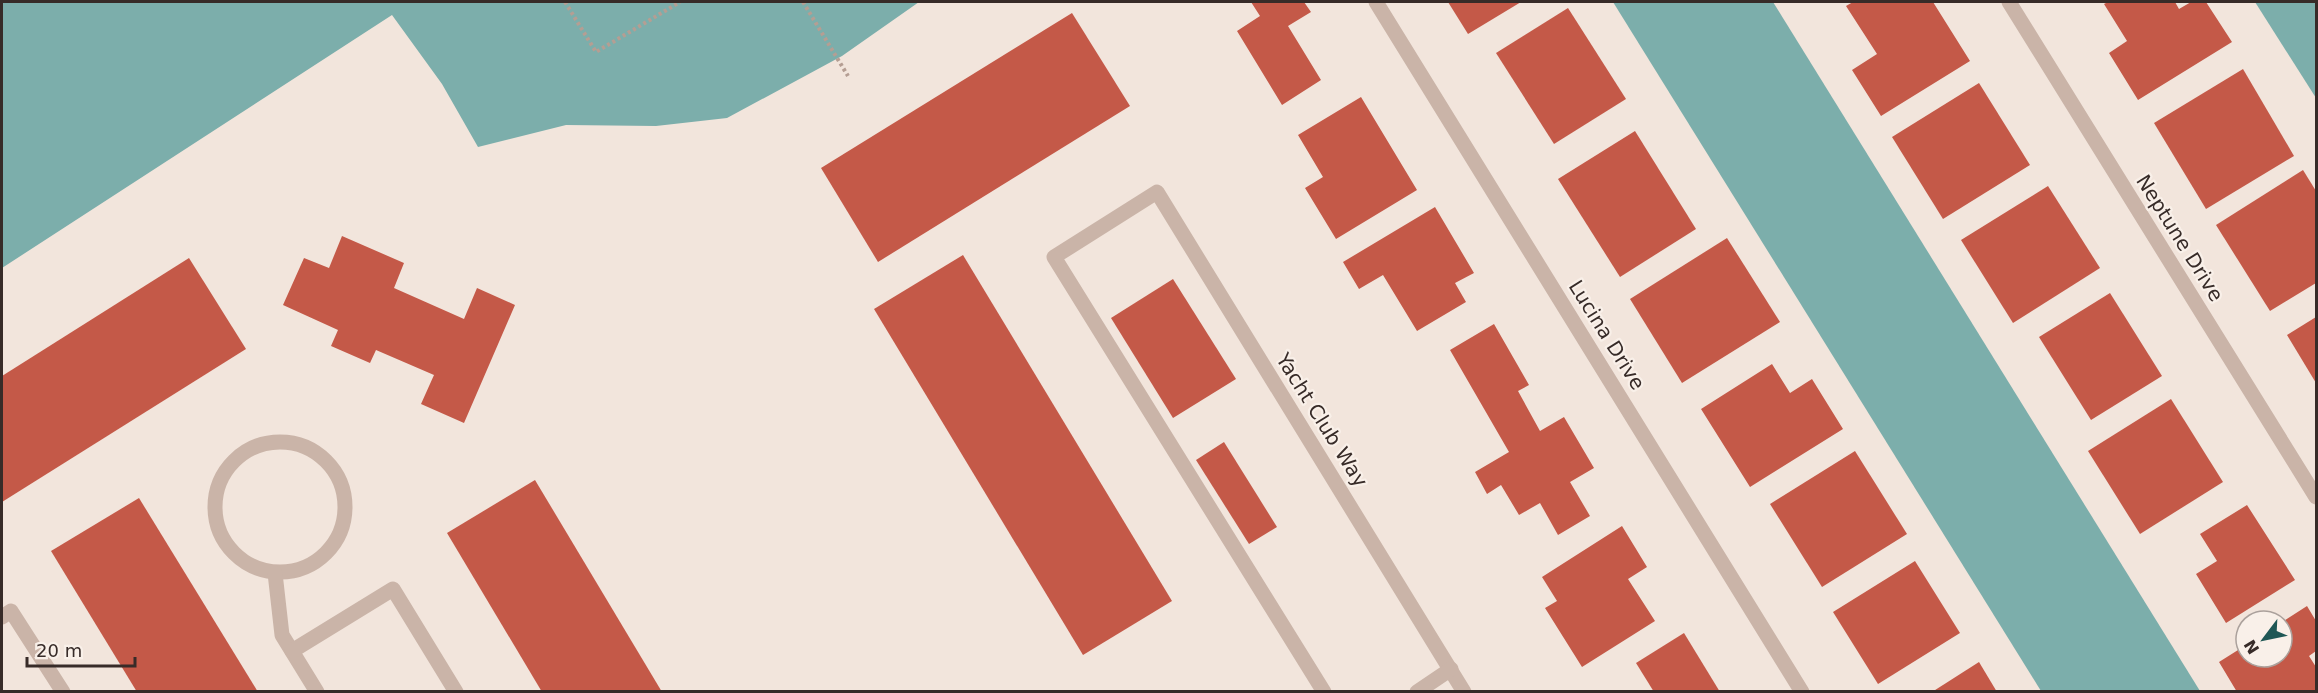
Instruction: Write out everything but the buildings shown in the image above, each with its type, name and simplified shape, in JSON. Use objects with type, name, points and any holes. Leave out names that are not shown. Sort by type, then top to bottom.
[{"type":"street","name":"Lucina Drive","points":[[1376,2],[1802,692]]},
{"type":"street","name":"Neptune Drive","points":[[2009,2],[2316,497]]},
{"type":"street","name":"Yacht Club Way","points":[[1324,692],[1054,257],[1157,192],[1464,692]]},
{"type":"street","points":[[279,441],[301,445],[320,454],[334,470],[343,489],[346,510],[341,531],[331,548],[315,563],[296,571],[275,573],[254,567],[235,555],[222,537],[214,515],[216,493],[224,472],[238,455],[258,445],[279,441]]},
{"type":"street","points":[[275,573],[282,635],[317,692]]},
{"type":"street","points":[[292,651],[393,589],[456,692]]},
{"type":"street","points":[[2,617],[11,611],[63,692]]},
{"type":"street","points":[[1417,692],[1451,669]]},
{"type":"path","points":[[565,2],[596,52],[680,2]]},
{"type":"path","points":[[803,2],[848,76]]},
{"type":"water","points":[[2,2],[919,2],[842,56],[727,118],[656,126],[566,125],[478,147],[442,84],[392,15],[2,268]]},
{"type":"water","points":[[1613,2],[1773,2],[2200,691],[2041,691]]},
{"type":"water","points":[[2255,2],[2316,2],[2316,98]]}]
